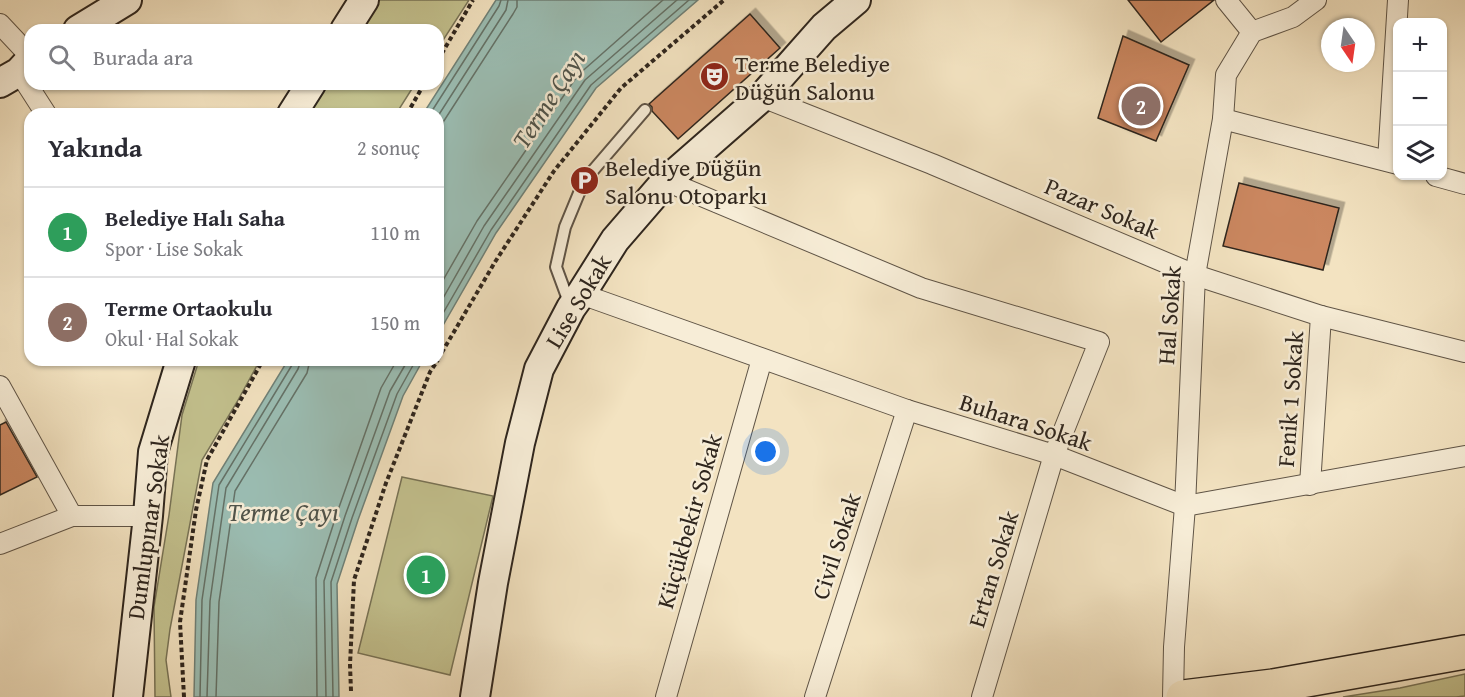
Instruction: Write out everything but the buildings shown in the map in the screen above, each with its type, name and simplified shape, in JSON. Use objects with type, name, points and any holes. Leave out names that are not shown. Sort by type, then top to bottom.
[{"type":"highway","points":[[1183,697],[1273,686],[1465,652]]},
{"type":"street","points":[[88,24],[127,0]]},
{"type":"street","points":[[349,24],[363,0]]},
{"type":"street","name":"Lise Sokak","points":[[474,697],[520,443],[539,369],[576,301],[615,240],[666,181],[762,96],[824,27],[856,0]]},
{"type":"street","points":[[1226,0],[1252,32],[1293,17],[1316,0]]},
{"type":"street","points":[[1394,126],[1398,0]]},
{"type":"street","points":[[0,24],[20,68]]},
{"type":"street","name":"Hal Sokak","points":[[1173,697],[1174,647],[1185,506],[1195,275],[1223,119],[1226,75],[1252,32]]},
{"type":"street","points":[[32,90],[43,108]]},
{"type":"street","points":[[296,108],[306,90]]},
{"type":"street","name":"Pazar Sokak","points":[[762,96],[932,164],[1195,275],[1321,316],[1465,352]]},
{"type":"street","points":[[1223,119],[1393,162]]},
{"type":"street","points":[[1447,179],[1465,184]]},
{"type":"street","name":"Ertan Sokak","points":[[666,181],[921,288],[1099,342],[1054,455],[982,697]]},
{"type":"street","name":"Buhara Sokak","points":[[576,301],[762,359],[907,410],[1054,455],[1185,506]]},
{"type":"street","name":"Fenik 1 Sokak","points":[[1310,485],[1321,316]]},
{"type":"street","name":"Küçükbekir Sokak","points":[[666,697],[762,359]]},
{"type":"street","name":"Dumlupınar Sokak","points":[[128,697],[153,452],[180,366]]},
{"type":"street","points":[[0,386],[72,516]]},
{"type":"street","name":"Civil Sokak","points":[[815,697],[907,410]]},
{"type":"street","points":[[1185,506],[1465,456]]},
{"type":"street","points":[[0,544],[72,516],[148,516]]},
{"type":"lane","points":[[576,301],[556,267],[565,227],[584,181],[645,110]]},
{"type":"path","points":[[444,50],[473,0]]},
{"type":"path","points":[[444,350],[495,262],[554,171],[621,88],[724,0]]},
{"type":"path","points":[[410,108],[420,90]]},
{"type":"path","points":[[184,697],[180,622],[196,510],[207,460],[260,366]]},
{"type":"path","points":[[351,691],[354,580],[386,483],[434,366]]},
{"type":"shaded area","points":[[379,0],[469,0],[444,39],[444,24],[364,24]]},
{"type":"shaded area","points":[[321,90],[411,90],[400,108],[308,108]]},
{"type":"shaded area","points":[[197,366],[257,366],[202,460],[170,629],[166,660],[171,697],[155,697],[154,607],[182,415]]},
{"type":"shaded area","points":[[402,477],[493,496],[450,675],[358,653]]},
{"type":"shaded area","points":[[1465,674],[1465,696],[1343,697],[1400,688]]},
{"type":"water","name":"Terme Çayı","points":[[496,0],[698,0],[596,88],[496,233],[444,324],[444,108],[427,108],[438,90],[444,90],[444,81]]},
{"type":"water","name":"Terme Çayı","points":[[284,366],[420,366],[403,396],[337,584],[339,697],[194,697],[196,600],[213,483]]},
{"type":"place","name":"Terme Belediye Düğün Salonu","points":[[714,77]]},
{"type":"place","name":"Terme Ortaokulu","points":[[1141,106]]},
{"type":"place","name":"Belediye Düğün Salonu Otoparkı","points":[[584,181]]},
{"type":"place","name":"Belediye Halı Saha","points":[[426,575]]}]
